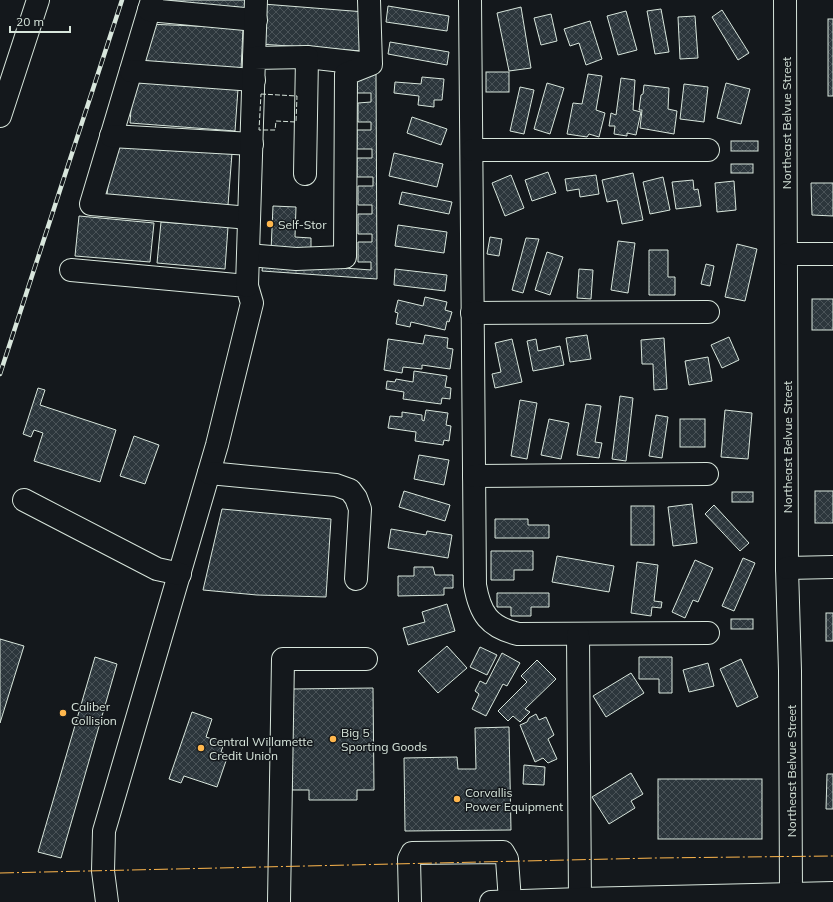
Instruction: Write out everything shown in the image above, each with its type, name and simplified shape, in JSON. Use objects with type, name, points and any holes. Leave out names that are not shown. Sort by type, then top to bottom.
[{"type":"main road","points":[[0,116],[38,0]]},
{"type":"main road","points":[[369,0],[371,64]]},
{"type":"main road","points":[[470,0],[475,585],[478,602],[483,613],[496,626],[506,631],[518,634],[578,635],[708,633]]},
{"type":"main road","name":"Northeast Belvue Street","points":[[785,0],[787,568],[790,671],[791,894]]},
{"type":"main road","points":[[107,902],[103,871],[104,831],[209,473],[252,303],[247,286],[256,10],[151,5],[91,204],[249,218]]},
{"type":"main road","points":[[254,58],[308,57],[371,64]]},
{"type":"main road","points":[[305,174],[308,57]]},
{"type":"main road","points":[[248,255],[296,259],[345,257],[346,74],[371,64]]},
{"type":"main road","points":[[131,71],[254,80]]},
{"type":"main road","points":[[111,136],[252,144]]},
{"type":"main road","points":[[472,150],[708,150]]},
{"type":"main road","points":[[787,254],[833,254]]},
{"type":"main road","points":[[71,270],[247,286]]},
{"type":"main road","points":[[472,313],[708,312]]},
{"type":"main road","points":[[209,473],[336,485],[350,490],[356,498],[360,509],[356,579]]},
{"type":"main road","points":[[474,476],[707,474]]},
{"type":"main road","points":[[24,500],[157,569],[180,574]]},
{"type":"main road","points":[[787,568],[833,567]]},
{"type":"main road","points":[[578,635],[580,899]]},
{"type":"main road","points":[[279,902],[283,659],[366,659]]},
{"type":"main road","points":[[410,902],[409,859],[412,853],[503,852],[508,859],[501,902],[833,893]]},
{"type":"building","points":[[170,0],[246,0],[246,8],[170,2]]},
{"type":"building","points":[[263,4],[365,12],[362,51],[260,44]]},
{"type":"building","points":[[388,6],[449,16],[447,31],[386,22]]},
{"type":"building","points":[[521,7],[531,68],[509,71],[497,13]]},
{"type":"building","points":[[661,9],[669,52],[655,54],[647,11]]},
{"type":"building","points":[[722,10],[749,53],[738,60],[712,17]]},
{"type":"building","points":[[626,11],[637,50],[618,55],[607,16]]},
{"type":"building","points":[[551,14],[557,41],[541,45],[534,18]]},
{"type":"building","points":[[695,16],[698,58],[680,59],[678,17]]},
{"type":"building","points":[[828,19],[833,19],[833,96],[828,96]]},
{"type":"building","points":[[590,21],[602,59],[586,65],[579,43],[570,46],[564,29]]},
{"type":"building","points":[[147,24],[243,28],[241,70],[145,65]]},
{"type":"building","points":[[390,42],[449,52],[447,65],[388,54]]},
{"type":"building","points":[[486,72],[509,72],[509,92],[486,92]]},
{"type":"building","points":[[357,74],[376,74],[377,279],[262,271],[263,262],[371,270],[371,262],[358,262],[358,242],[372,242],[372,234],[358,234],[358,214],[372,214],[372,205],[358,205],[358,186],[373,186],[373,177],[357,177],[357,158],[372,158],[372,149],[357,149],[357,130],[371,130],[371,122],[358,122],[358,103],[371,102],[371,93],[357,93]]},
{"type":"building","points":[[588,74],[602,76],[596,110],[605,113],[599,137],[589,134],[587,137],[567,134],[573,103],[582,104]]},
{"type":"building","points":[[422,77],[444,79],[442,100],[434,100],[434,107],[418,105],[419,96],[394,93],[395,82],[421,84]]},
{"type":"building","points":[[621,78],[635,80],[633,110],[641,112],[636,135],[627,133],[627,136],[614,134],[615,126],[609,126],[611,113],[616,115]]},
{"type":"building","points":[[133,82],[238,89],[235,131],[130,123]]},
{"type":"building","points":[[547,83],[564,88],[550,134],[534,129]]},
{"type":"building","points":[[726,83],[750,89],[741,124],[717,118]]},
{"type":"building","points":[[684,84],[708,87],[704,122],[680,119]]},
{"type":"building","points":[[644,85],[669,88],[668,109],[677,111],[674,134],[640,128],[642,110],[639,110]]},
{"type":"building","points":[[520,87],[534,90],[524,134],[510,131]]},
{"type":"building","points":[[412,117],[447,129],[441,145],[407,133]]},
{"type":"building","points":[[731,141],[758,141],[758,151],[731,151]]},
{"type":"building","points":[[111,145],[232,153],[228,205],[107,196]]},
{"type":"building","points":[[394,153],[443,164],[437,187],[389,176]]},
{"type":"building","points":[[731,164],[753,164],[753,173],[731,173]]},
{"type":"building","points":[[548,172],[556,193],[532,201],[525,180]]},
{"type":"building","points":[[633,173],[643,220],[622,224],[617,200],[607,202],[602,180]]},
{"type":"building","points":[[511,175],[524,208],[505,216],[492,183]]},
{"type":"building","points":[[596,175],[599,194],[580,197],[579,189],[567,191],[565,179]]},
{"type":"building","points":[[663,177],[670,210],[650,214],[643,182]]},
{"type":"building","points":[[693,180],[694,190],[698,189],[701,206],[676,209],[672,182]]},
{"type":"building","points":[[734,181],[736,210],[717,212],[715,183]]},
{"type":"building","points":[[811,183],[833,183],[833,216],[812,215]]},
{"type":"building","points":[[402,192],[452,202],[449,214],[399,204]]},
{"type":"building","points":[[273,206],[296,207],[295,237],[311,238],[311,249],[271,251]]},
{"type":"building","points":[[79,216],[154,223],[150,262],[75,256]]},
{"type":"building","points":[[161,222],[228,227],[225,269],[157,263]]},
{"type":"building","points":[[398,225],[447,232],[444,253],[395,246]]},
{"type":"building","points":[[490,237],[502,239],[499,256],[487,254]]},
{"type":"building","points":[[526,238],[539,239],[523,293],[512,290]]},
{"type":"building","points":[[618,241],[635,243],[628,293],[611,290]]},
{"type":"building","points":[[737,244],[757,249],[745,301],[725,297]]},
{"type":"building","points":[[649,250],[668,250],[668,277],[675,277],[675,295],[649,295]]},
{"type":"building","points":[[547,252],[563,257],[550,295],[535,290]]},
{"type":"building","points":[[706,264],[714,266],[710,286],[701,284]]},
{"type":"building","points":[[395,269],[447,275],[445,291],[394,285]]},
{"type":"building","points":[[579,269],[593,270],[591,299],[577,298]]},
{"type":"building","points":[[425,297],[447,302],[445,310],[452,312],[449,322],[447,321],[445,330],[411,322],[410,327],[396,324],[398,313],[395,312],[398,300],[423,306]]},
{"type":"building","points":[[812,299],[833,299],[833,330],[812,330]]},
{"type":"building","points":[[425,335],[448,338],[447,348],[453,349],[450,369],[422,365],[422,369],[403,367],[402,373],[384,370],[388,339],[423,344]]},
{"type":"building","points":[[587,335],[591,359],[570,362],[566,338]]},
{"type":"building","points":[[729,337],[739,360],[722,368],[711,345]]},
{"type":"building","points":[[664,338],[667,389],[654,390],[653,364],[642,364],[641,340]]},
{"type":"building","points":[[512,339],[522,382],[495,388],[492,374],[501,372],[495,343]]},
{"type":"building","points":[[536,339],[538,351],[560,346],[564,365],[533,371],[527,341]]},
{"type":"building","points":[[708,357],[712,381],[689,385],[685,361]]},
{"type":"building","points":[[414,371],[447,376],[445,387],[451,388],[450,399],[442,398],[441,404],[403,399],[404,392],[386,389],[387,381],[395,382],[396,379],[413,382]]},
{"type":"building","points":[[38,388],[45,390],[40,405],[116,430],[100,482],[34,461],[43,433],[34,430],[31,437],[23,434]]},
{"type":"building","points":[[620,396],[633,398],[626,461],[612,459]]},
{"type":"building","points":[[520,400],[537,403],[527,459],[511,456]]},
{"type":"building","points":[[586,404],[601,406],[595,442],[602,443],[599,458],[577,455]]},
{"type":"building","points":[[426,410],[448,413],[446,425],[451,426],[449,441],[444,440],[443,445],[415,441],[416,432],[388,428],[390,416],[402,417],[402,412],[422,415],[422,420],[424,421]]},
{"type":"building","points":[[725,410],[752,413],[748,459],[721,457]]},
{"type":"building","points":[[656,415],[668,417],[662,458],[649,456]]},
{"type":"building","points":[[549,419],[569,423],[561,459],[541,455]]},
{"type":"building","points":[[680,419],[705,419],[705,447],[680,447]]},
{"type":"building","points":[[134,436],[159,445],[145,484],[120,476]]},
{"type":"building","points":[[419,455],[449,460],[444,485],[414,479]]},
{"type":"building","points":[[404,491],[450,505],[445,521],[399,507]]},
{"type":"building","points":[[815,491],[833,491],[833,523],[815,523]]},
{"type":"building","points":[[732,492],[753,492],[753,502],[732,502]]},
{"type":"building","points":[[692,504],[697,543],[673,546],[668,507]]},
{"type":"building","points":[[714,505],[749,543],[740,551],[705,514]]},
{"type":"building","points":[[631,506],[654,506],[654,545],[631,545]]},
{"type":"building","points":[[222,509],[331,519],[326,597],[257,595],[203,590]]},
{"type":"building","points":[[495,519],[528,519],[528,525],[549,525],[549,538],[495,538]]},
{"type":"building","points":[[391,529],[426,535],[427,531],[452,535],[448,558],[388,548]]},
{"type":"building","points":[[491,551],[533,551],[533,570],[514,570],[514,580],[491,580]]},
{"type":"building","points":[[557,556],[614,566],[609,592],[552,582]]},
{"type":"building","points":[[743,558],[755,563],[734,611],[722,606]]},
{"type":"building","points":[[695,560],[713,568],[698,602],[693,600],[685,618],[672,612]]},
{"type":"building","points":[[637,562],[658,565],[654,601],[662,602],[661,608],[652,607],[651,616],[631,613]]},
{"type":"building","points":[[414,567],[433,567],[435,575],[453,575],[453,588],[444,588],[444,595],[398,596],[398,576],[414,576]]},
{"type":"building","points":[[497,593],[549,593],[549,607],[531,607],[531,616],[511,616],[511,607],[497,607]]},
{"type":"building","points":[[447,604],[455,631],[408,645],[403,628],[425,622],[422,612]]},
{"type":"building","points":[[826,613],[833,613],[833,641],[826,641]]},
{"type":"building","points":[[731,619],[753,619],[753,629],[731,629]]},
{"type":"building","points":[[0,639],[24,646],[0,723]]},
{"type":"building","points":[[447,646],[467,668],[438,693],[418,671]]},
{"type":"building","points":[[480,647],[497,655],[487,675],[470,667]]},
{"type":"building","points":[[502,653],[520,663],[507,686],[503,684],[486,716],[472,709],[479,694],[475,691],[480,681],[486,684]]},
{"type":"building","points":[[95,657],[117,664],[61,858],[38,852]]},
{"type":"building","points":[[639,657],[672,657],[672,693],[659,693],[659,679],[639,679]]},
{"type":"building","points":[[741,659],[758,697],[737,707],[720,669]]},
{"type":"building","points":[[537,660],[556,679],[525,709],[530,712],[520,722],[513,716],[508,721],[498,711],[527,682],[521,676]]},
{"type":"building","points":[[708,663],[714,686],[689,692],[683,670]]},
{"type":"building","points":[[631,673],[644,693],[606,717],[593,696]]},
{"type":"building","name":"Big 5 Sporting Goods","points":[[373,688],[374,790],[357,790],[357,800],[309,800],[309,790],[292,790],[292,689]]},
{"type":"building","name":"Central Willamette Credit Union","points":[[192,712],[212,719],[206,737],[224,743],[221,752],[228,755],[217,787],[184,776],[181,783],[169,779]]},
{"type":"building","points":[[536,714],[539,720],[546,717],[554,735],[548,739],[557,759],[548,763],[543,758],[535,762],[520,725],[527,722],[529,718]]},
{"type":"building","name":"Corvallis Power Equipment","points":[[509,727],[511,830],[405,831],[404,758],[457,757],[458,769],[476,769],[475,728]]},
{"type":"building","points":[[524,765],[545,767],[544,785],[523,784]]},
{"type":"building","points":[[631,773],[643,794],[631,801],[635,808],[609,824],[592,797]]},
{"type":"building","points":[[827,774],[833,774],[833,809],[826,809]]},
{"type":"building","points":[[658,779],[762,779],[762,839],[658,839]]},
{"type":"railway","points":[[0,374],[122,0]]},
{"type":"fence","points":[[261,94],[297,96],[296,122],[276,121],[275,130],[259,130],[261,94]]},
{"type":"power","points":[[0,873],[655,858],[833,856]]},
{"type":"place","name":"Self-Stor","points":[[270,224]]},
{"type":"place","name":"Caliber Collision","points":[[63,713]]},
{"type":"place","name":"Big 5 Sporting Goods","points":[[333,739]]},
{"type":"place","name":"Central Willamette Credit Union","points":[[201,748]]},
{"type":"place","name":"Corvallis Power Equipment","points":[[457,799]]}]
